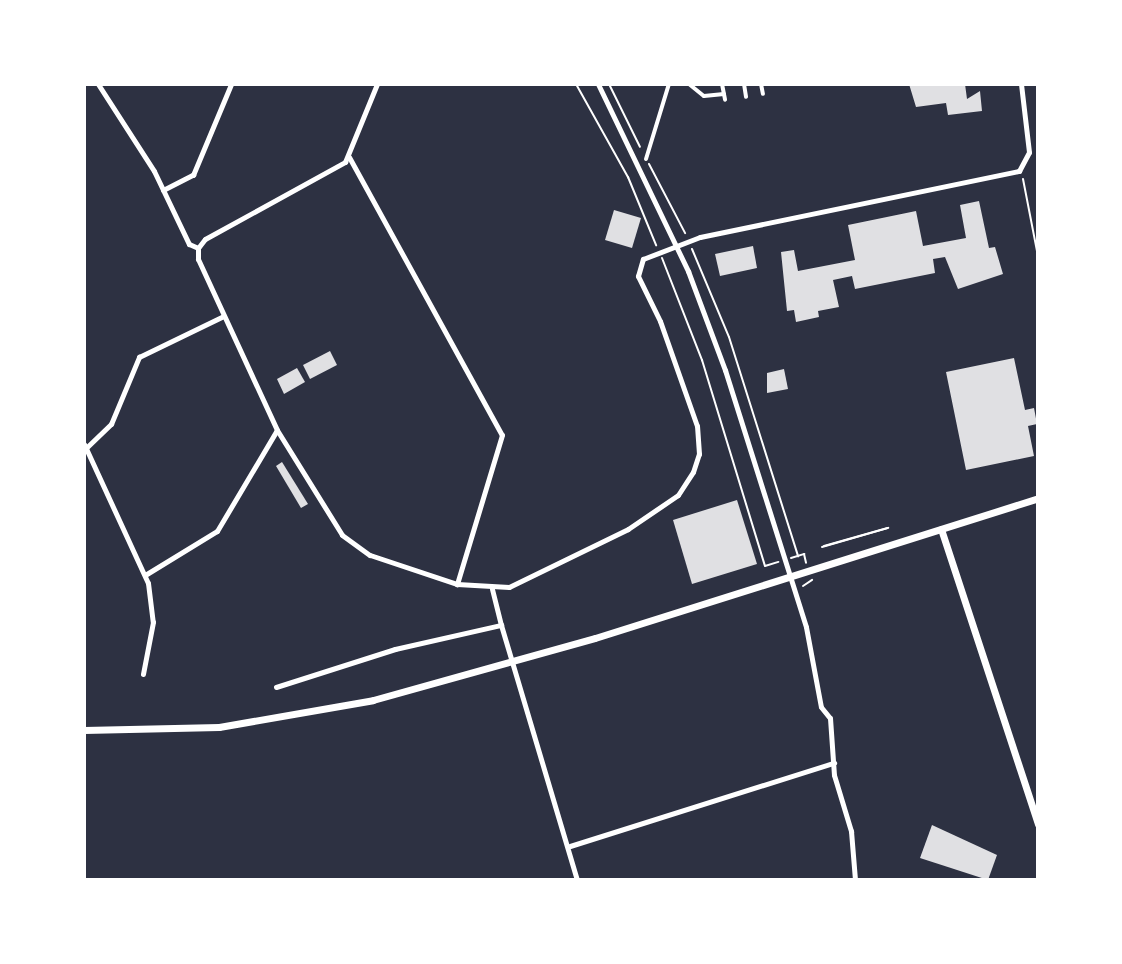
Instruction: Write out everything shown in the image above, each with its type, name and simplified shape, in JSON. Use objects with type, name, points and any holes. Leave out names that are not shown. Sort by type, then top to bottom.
[{"type":"main road","points":[[84,730],[196,729],[274,720],[513,662],[1038,498]]},
{"type":"main road","points":[[941,529],[1038,824]]},
{"type":"street","points":[[98,84],[163,190],[189,244],[198,248],[224,316],[277,430],[347,540],[370,555],[457,584],[492,589],[521,584],[594,550],[678,495],[693,472],[699,439],[692,409],[638,276],[643,259],[688,241],[1019,171],[1029,152],[1021,84]]},
{"type":"street","points":[[163,190],[193,175],[231,84]]},
{"type":"street","points":[[198,248],[205,239],[349,157],[377,84]]},
{"type":"street","points":[[598,84],[676,245],[716,343],[790,576],[821,707],[830,720],[834,763],[855,848],[855,880]]},
{"type":"street","points":[[646,159],[669,84]]},
{"type":"street","points":[[689,84],[704,96],[724,97],[722,84]]},
{"type":"street","points":[[744,84],[746,97]]},
{"type":"street","points":[[761,84],[763,94]]},
{"type":"street","points":[[349,157],[502,435],[457,584]]},
{"type":"street","points":[[143,674],[153,622],[145,575],[85,446],[111,424],[139,357],[224,316]]},
{"type":"street","points":[[145,575],[217,531],[277,430]]},
{"type":"street","points":[[492,589],[570,846],[577,880]]},
{"type":"street","points":[[276,687],[395,649],[501,625]]},
{"type":"street","points":[[570,846],[834,763]]},
{"type":"path","points":[[576,84],[628,177],[702,360],[765,566]]},
{"type":"path","points":[[1019,171],[1027,186],[1038,256]]},
{"type":"path","points":[[683,230],[729,337],[798,556],[804,554]]},
{"type":"path","points":[[822,547],[888,528]]},
{"type":"building","points":[[909,84],[965,84],[967,99],[980,91],[982,111],[948,115],[946,103],[916,107]]},
{"type":"building","points":[[979,201],[989,248],[995,247],[1003,274],[958,289],[945,257],[933,259],[935,273],[855,289],[852,276],[833,280],[839,307],[818,311],[819,317],[796,322],[794,310],[787,311],[781,252],[794,250],[798,271],[855,260],[848,225],[916,211],[923,246],[966,238],[960,205]]},
{"type":"building","points":[[614,210],[641,218],[632,248],[605,240]]},
{"type":"building","points":[[753,246],[757,268],[720,276],[715,254]]},
{"type":"building","points":[[330,351],[337,365],[310,379],[303,365]]},
{"type":"building","points":[[1014,358],[1025,410],[1034,408],[1037,424],[1028,426],[1034,456],[966,470],[946,372]]},
{"type":"building","points":[[297,368],[305,382],[284,394],[277,379]]},
{"type":"building","points":[[784,369],[788,389],[767,393],[767,373]]},
{"type":"building","points":[[282,462],[308,504],[301,508],[276,466]]},
{"type":"building","points":[[737,500],[757,564],[692,584],[673,520]]},
{"type":"building","points":[[932,825],[997,855],[988,880],[920,858]]}]
